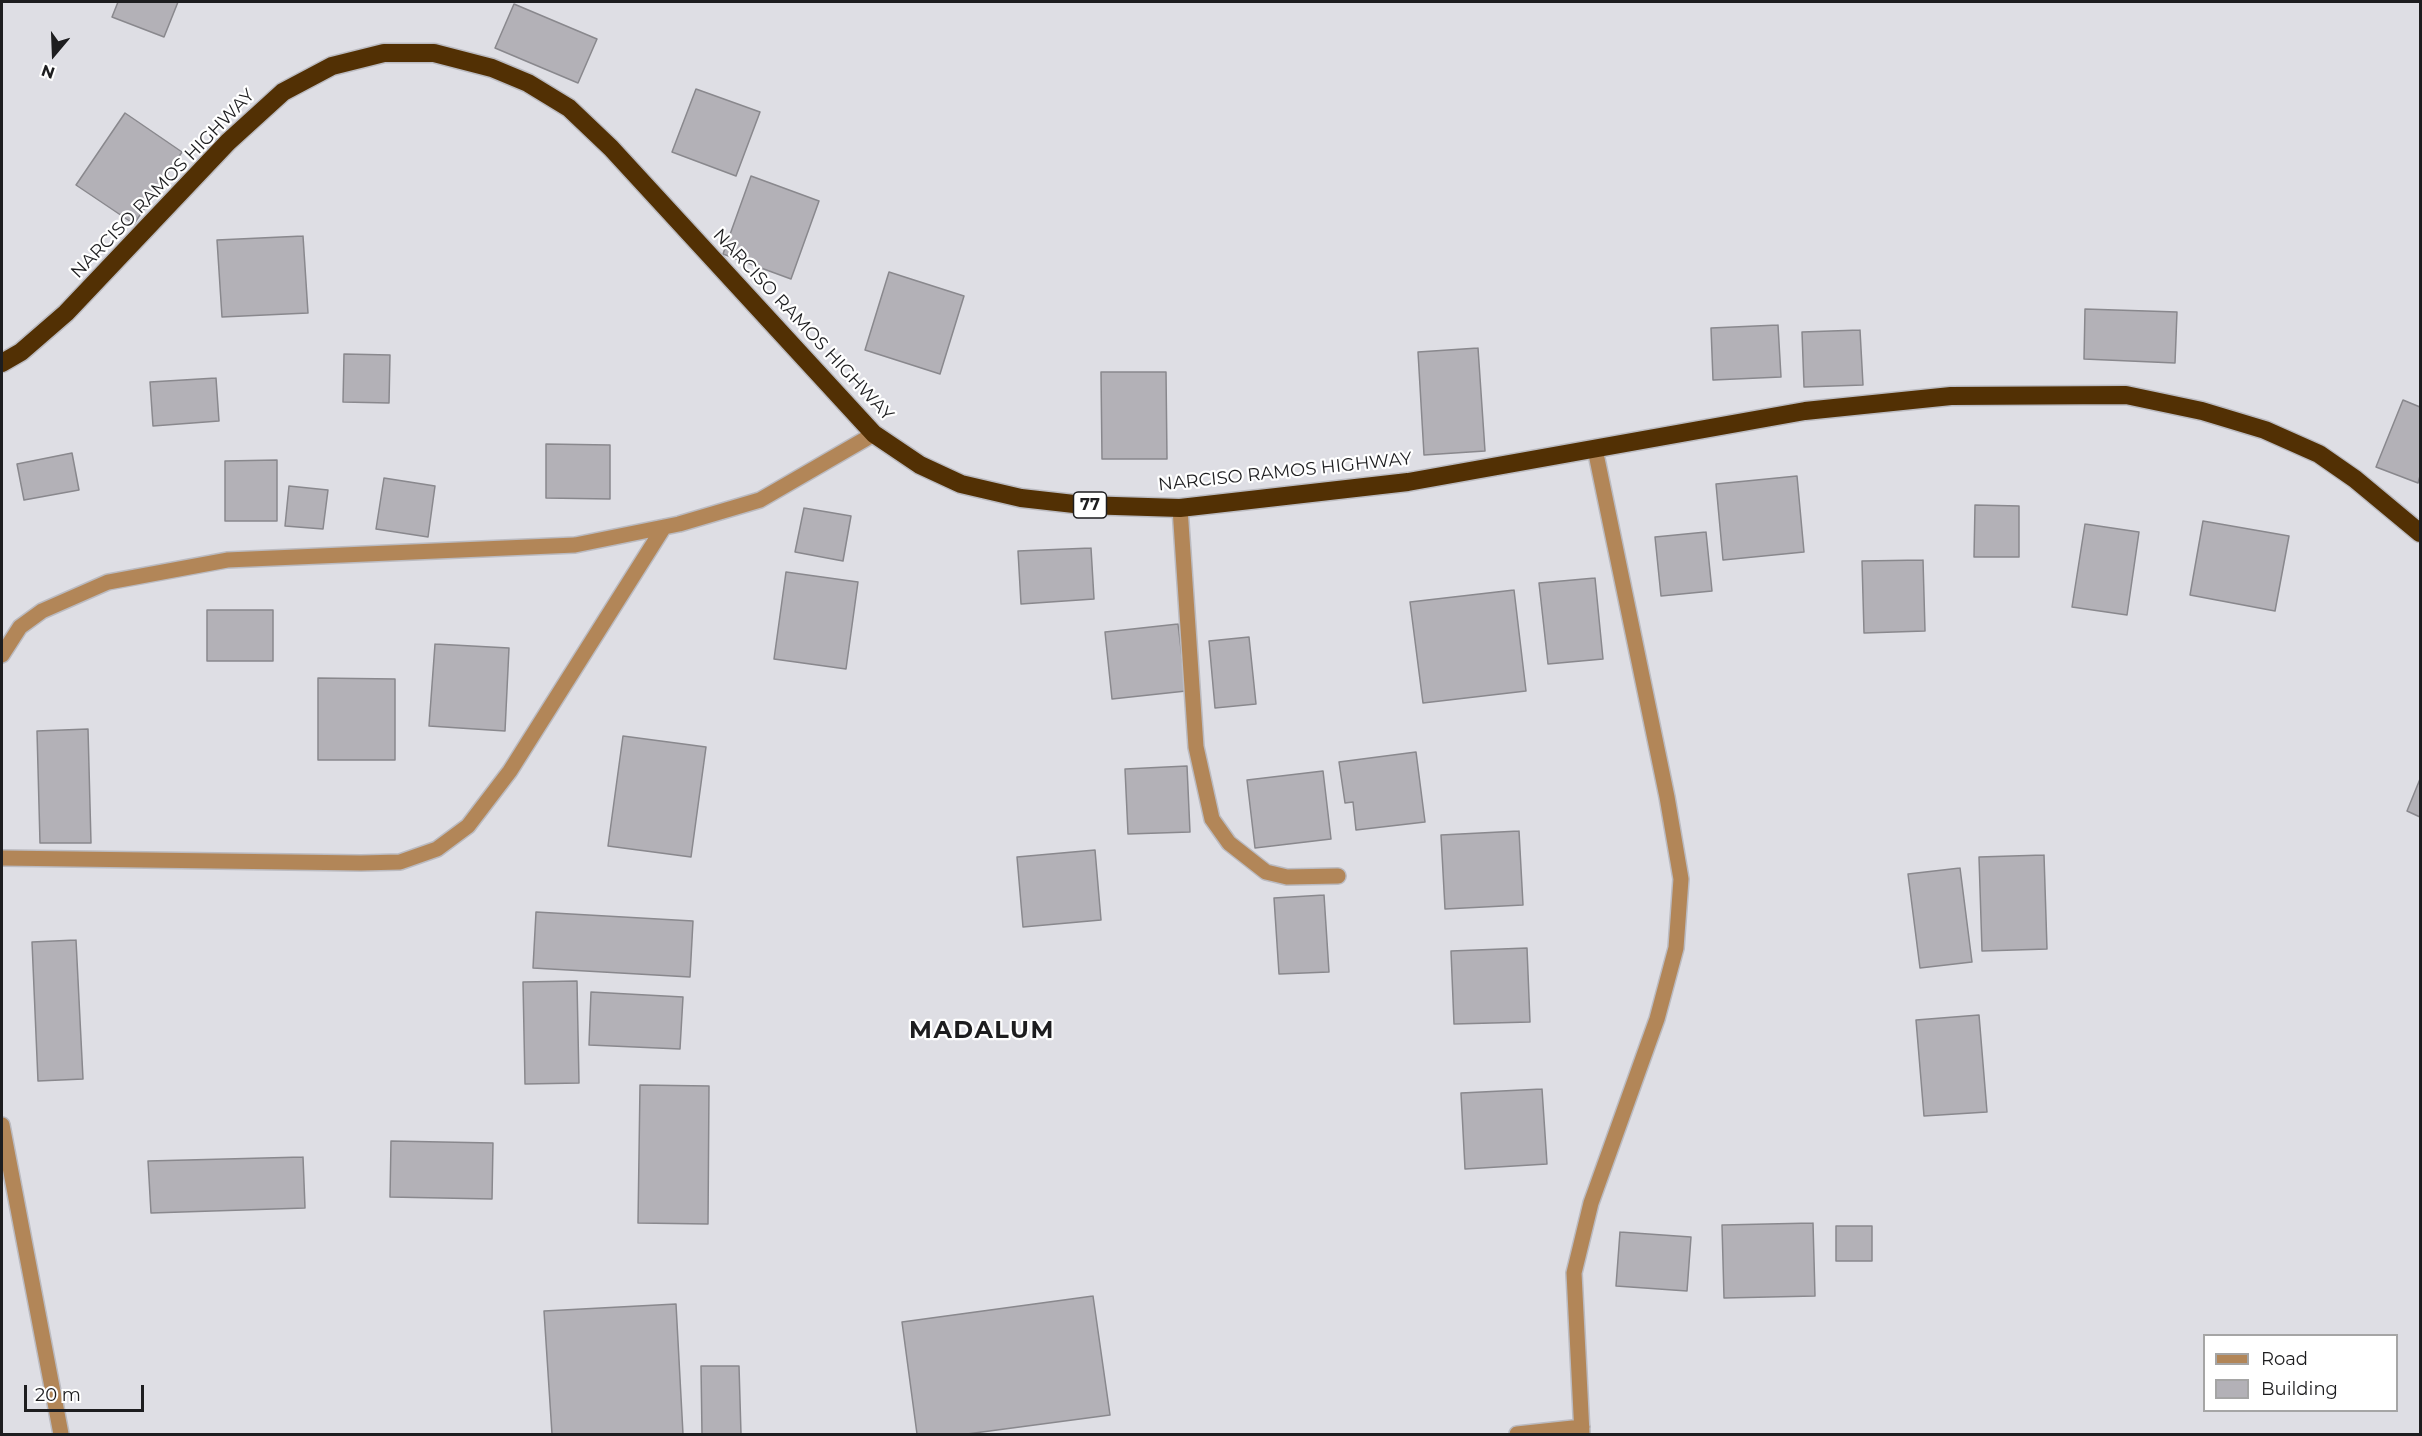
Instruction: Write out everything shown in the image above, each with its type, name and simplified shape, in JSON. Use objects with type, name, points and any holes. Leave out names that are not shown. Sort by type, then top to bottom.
[{"type":"highway","name":"NARCISO RAMOS HIGHWAY","points":[[2,363],[21,352],[66,313],[228,142],[283,92],[332,66],[384,53],[434,53],[492,68],[528,83],[569,108],[611,148],[874,434],[920,465],[961,484],[1021,498],[1083,505],[1180,508],[1408,482],[1817,410],[1951,396],[2126,395],[2213,414],[2265,430],[2319,454],[2355,479],[2421,533]]},
{"type":"street","points":[[2,655],[20,627],[42,611],[108,582],[227,560],[575,545],[664,527],[760,500],[874,434]]},
{"type":"street","points":[[1517,1434],[1582,1431],[1574,1273],[1591,1203],[1657,1019],[1676,948],[1681,879],[1667,798],[1595,449]]},
{"type":"street","points":[[1180,508],[1196,747],[1212,819],[1229,843],[1266,872],[1287,877],[1338,876]]},
{"type":"street","points":[[2,858],[361,863],[400,862],[436,849],[468,826],[510,771],[664,527]]},
{"type":"street","points":[[2,1125],[62,1434]]},
{"type":"building","points":[[118,2],[178,2],[164,37],[112,17]]},
{"type":"building","points":[[514,4],[597,39],[578,83],[495,48]]},
{"type":"building","points":[[696,89],[760,112],[736,176],[672,152]]},
{"type":"building","points":[[125,113],[182,152],[134,224],[76,185]]},
{"type":"building","points":[[751,176],[819,201],[791,279],[723,254]]},
{"type":"building","points":[[303,236],[308,313],[222,317],[217,240]]},
{"type":"building","points":[[889,272],[964,296],[940,374],[865,350]]},
{"type":"building","points":[[2085,309],[2177,312],[2175,363],[2084,359]]},
{"type":"building","points":[[1778,325],[1781,377],[1713,380],[1711,328]]},
{"type":"building","points":[[1860,330],[1863,385],[1804,387],[1802,332]]},
{"type":"building","points":[[1478,348],[1485,451],[1424,455],[1418,352]]},
{"type":"building","points":[[344,354],[390,355],[389,403],[343,402]]},
{"type":"building","points":[[1101,372],[1166,372],[1167,459],[1102,459]]},
{"type":"building","points":[[216,378],[219,421],[153,426],[150,382]]},
{"type":"building","points":[[2403,400],[2420,407],[2420,476],[2418,483],[2376,467]]},
{"type":"building","points":[[546,444],[610,445],[610,499],[546,498]]},
{"type":"building","points":[[72,453],[79,490],[24,500],[17,464]]},
{"type":"building","points":[[277,460],[277,521],[225,521],[225,461]]},
{"type":"building","points":[[1797,476],[1804,552],[1723,560],[1716,484]]},
{"type":"building","points":[[384,478],[435,486],[428,537],[376,529]]},
{"type":"building","points":[[289,486],[328,490],[323,529],[285,526]]},
{"type":"building","points":[[1975,505],[2019,506],[2019,557],[1974,557]]},
{"type":"building","points":[[804,508],[851,516],[843,561],[795,552]]},
{"type":"building","points":[[2203,521],[2289,536],[2275,611],[2190,595]]},
{"type":"building","points":[[2085,524],[2139,532],[2127,615],[2072,607]]},
{"type":"building","points":[[1706,532],[1712,591],[1661,596],[1655,537]]},
{"type":"building","points":[[1091,548],[1094,599],[1021,604],[1018,551]]},
{"type":"building","points":[[1923,560],[1925,631],[1864,633],[1862,561]]},
{"type":"building","points":[[786,572],[858,582],[846,669],[774,659]]},
{"type":"building","points":[[1595,578],[1603,659],[1548,664],[1539,583]]},
{"type":"building","points":[[1514,590],[1526,691],[1423,703],[1410,602]]},
{"type":"building","points":[[207,610],[273,610],[273,661],[207,661]]},
{"type":"building","points":[[1178,624],[1186,691],[1112,699],[1105,632]]},
{"type":"building","points":[[1249,637],[1256,704],[1215,708],[1209,641]]},
{"type":"building","points":[[435,644],[509,648],[505,731],[429,726]]},
{"type":"building","points":[[318,678],[395,679],[395,760],[318,760]]},
{"type":"building","points":[[88,729],[91,843],[40,843],[37,731]]},
{"type":"building","points":[[623,736],[706,747],[691,857],[608,846]]},
{"type":"building","points":[[1416,752],[1425,822],[1356,830],[1353,802],[1345,803],[1339,762]]},
{"type":"building","points":[[1187,766],[1190,832],[1128,834],[1125,769]]},
{"type":"building","points":[[1323,771],[1331,839],[1255,848],[1247,780]]},
{"type":"building","points":[[2420,779],[2420,817],[2407,811]]},
{"type":"building","points":[[1519,831],[1523,905],[1445,909],[1441,835]]},
{"type":"building","points":[[1095,850],[1101,920],[1023,927],[1017,857]]},
{"type":"building","points":[[2044,855],[2047,949],[1982,951],[1979,857]]},
{"type":"building","points":[[1960,868],[1972,962],[1920,968],[1908,874]]},
{"type":"building","points":[[1324,895],[1329,972],[1279,974],[1274,898]]},
{"type":"building","points":[[536,912],[693,921],[690,977],[533,968]]},
{"type":"building","points":[[76,940],[83,1079],[38,1081],[32,942]]},
{"type":"building","points":[[1527,948],[1530,1022],[1454,1024],[1451,951]]},
{"type":"building","points":[[577,981],[579,1083],[525,1084],[523,982]]},
{"type":"building","points":[[591,992],[683,997],[680,1049],[589,1045]]},
{"type":"building","points":[[1979,1015],[1987,1112],[1924,1116],[1916,1020]]},
{"type":"building","points":[[640,1085],[709,1086],[708,1224],[638,1223]]},
{"type":"building","points":[[1542,1089],[1547,1164],[1465,1169],[1461,1093]]},
{"type":"building","points":[[391,1141],[493,1143],[492,1199],[390,1197]]},
{"type":"building","points":[[303,1157],[305,1208],[151,1213],[148,1161]]},
{"type":"building","points":[[1813,1223],[1815,1296],[1724,1298],[1722,1225]]},
{"type":"building","points":[[1836,1226],[1872,1226],[1872,1261],[1836,1261]]},
{"type":"building","points":[[1620,1232],[1691,1237],[1687,1291],[1616,1286]]},
{"type":"building","points":[[1093,1296],[1110,1415],[967,1434],[917,1434],[902,1322]]},
{"type":"building","points":[[676,1304],[683,1434],[552,1434],[544,1311]]},
{"type":"building","points":[[701,1366],[739,1366],[741,1434],[702,1434]]},
{"type":"district","name":"MADALUM","points":[[982,1031]]}]
